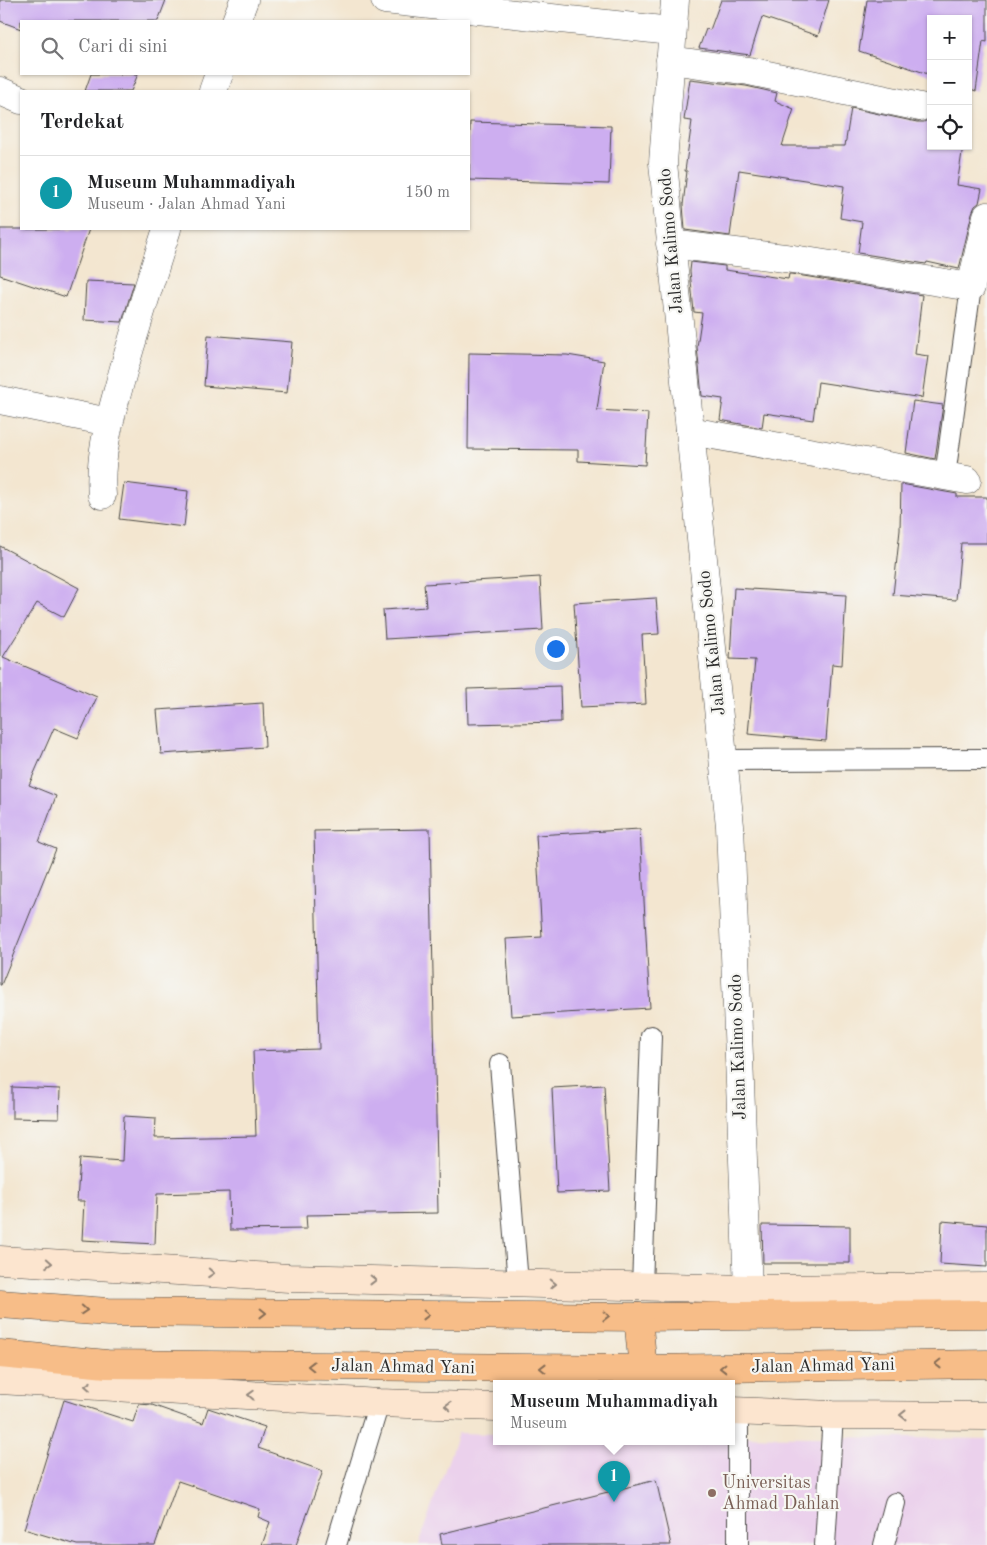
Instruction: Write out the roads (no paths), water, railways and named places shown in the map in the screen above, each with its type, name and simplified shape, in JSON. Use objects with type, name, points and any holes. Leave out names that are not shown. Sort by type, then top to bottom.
[{"type":"highway","points":[[0,1304],[108,1312],[638,1317],[987,1314]]},
{"type":"highway","points":[[638,1317],[643,1369]]},
{"type":"highway","name":"Jalan Ahmad Yani","points":[[0,1354],[107,1364],[643,1369],[987,1364]]},
{"type":"street","points":[[236,20],[244,0]]},
{"type":"street","points":[[385,0],[672,31]]},
{"type":"street","name":"Jalan Kalimo Sodo","points":[[675,0],[663,163],[730,826],[748,1288]]},
{"type":"street","points":[[670,60],[749,71],[920,107]]},
{"type":"street","points":[[213,90],[219,75]]},
{"type":"street","points":[[0,91],[20,100]]},
{"type":"street","points":[[670,244],[793,259],[971,287],[987,216]]},
{"type":"street","points":[[102,495],[100,478],[109,422],[167,230]]},
{"type":"street","points":[[0,400],[109,422]]},
{"type":"street","points":[[690,431],[956,478]]},
{"type":"street","points":[[0,1260],[289,1278],[748,1288],[987,1287]]},
{"type":"street","points":[[0,1380],[379,1403],[493,1407]]},
{"type":"street","points":[[735,1411],[832,1415],[987,1416]]},
{"type":"lane","points":[[956,478],[971,287]]},
{"type":"lane","points":[[723,760],[987,759]]},
{"type":"lane","points":[[642,1286],[651,1036]]},
{"type":"lane","points":[[500,1064],[518,1283]]},
{"type":"lane","points":[[336,1545],[379,1403]]},
{"type":"lane","points":[[735,1411],[738,1545]]},
{"type":"lane","points":[[825,1545],[832,1415]]},
{"type":"lane","points":[[884,1545],[895,1503]]},
{"type":"place","name":"Universitas Ahmad Dahlan","points":[[712,1493]]},
{"type":"place","name":"Museum Muhammadiyah","points":[[614,1502]]}]
